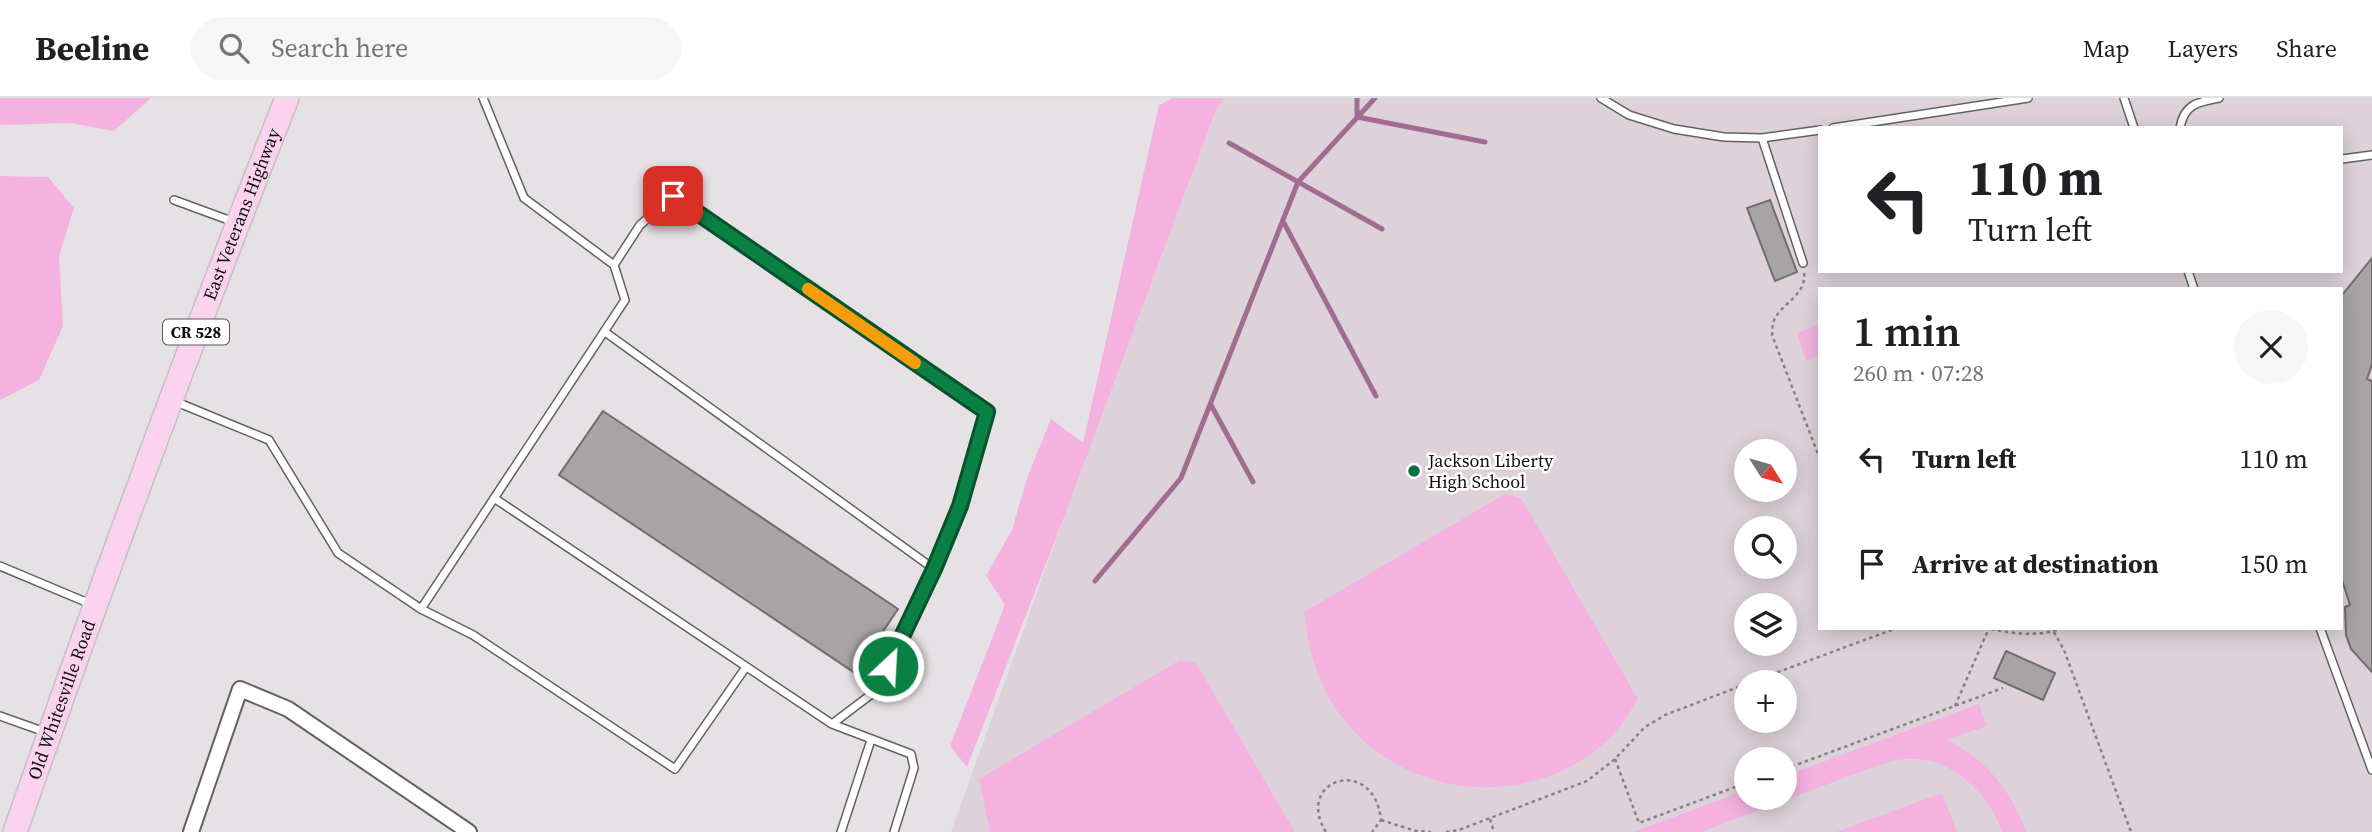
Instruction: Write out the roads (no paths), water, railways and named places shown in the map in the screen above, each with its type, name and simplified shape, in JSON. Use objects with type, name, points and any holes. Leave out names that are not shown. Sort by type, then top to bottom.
[{"type":"main road","name":"East Veterans Highway","points":[[108,566],[287,98]]},
{"type":"main road","name":"Old Whitesville Road","points":[[15,832],[108,566]]},
{"type":"street","points":[[191,832],[240,690],[288,709],[469,832]]},
{"type":"lane","points":[[421,609],[625,300],[614,265],[524,198],[483,98]]},
{"type":"lane","points":[[1601,98],[1629,115],[1674,130],[1724,137],[1762,138],[1818,130]]},
{"type":"lane","points":[[1846,126],[2028,98]]},
{"type":"lane","points":[[2123,98],[2133,126]]},
{"type":"lane","points":[[2180,126],[2184,112],[2190,105],[2219,98]]},
{"type":"lane","points":[[1762,138],[1803,263]]},
{"type":"lane","points":[[2343,159],[2372,155]]},
{"type":"lane","points":[[614,265],[640,225],[673,196],[987,412],[960,506],[934,569],[877,690],[832,724]]},
{"type":"lane","points":[[174,200],[238,224]]},
{"type":"lane","points":[[604,332],[934,569]]},
{"type":"lane","points":[[171,399],[269,440],[338,553],[421,609],[473,635],[675,769],[746,667]]},
{"type":"lane","points":[[494,498],[832,724],[911,754],[914,768],[894,832]]},
{"type":"lane","points":[[0,566],[94,606]]},
{"type":"lane","points":[[2321,630],[2372,770]]},
{"type":"lane","points":[[0,716],[49,734]]},
{"type":"lane","points":[[841,832],[871,740]]},
{"type":"waterway","points":[[1357,98],[1357,117],[1485,142]]},
{"type":"waterway","points":[[1095,581],[1181,478],[1298,182],[1375,98]]},
{"type":"waterway","points":[[1229,143],[1382,229]]},
{"type":"waterway","points":[[1284,223],[1376,396]]},
{"type":"waterway","points":[[1211,405],[1253,482]]},
{"type":"place","name":"Jackson Liberty High School","points":[[1414,471]]}]
